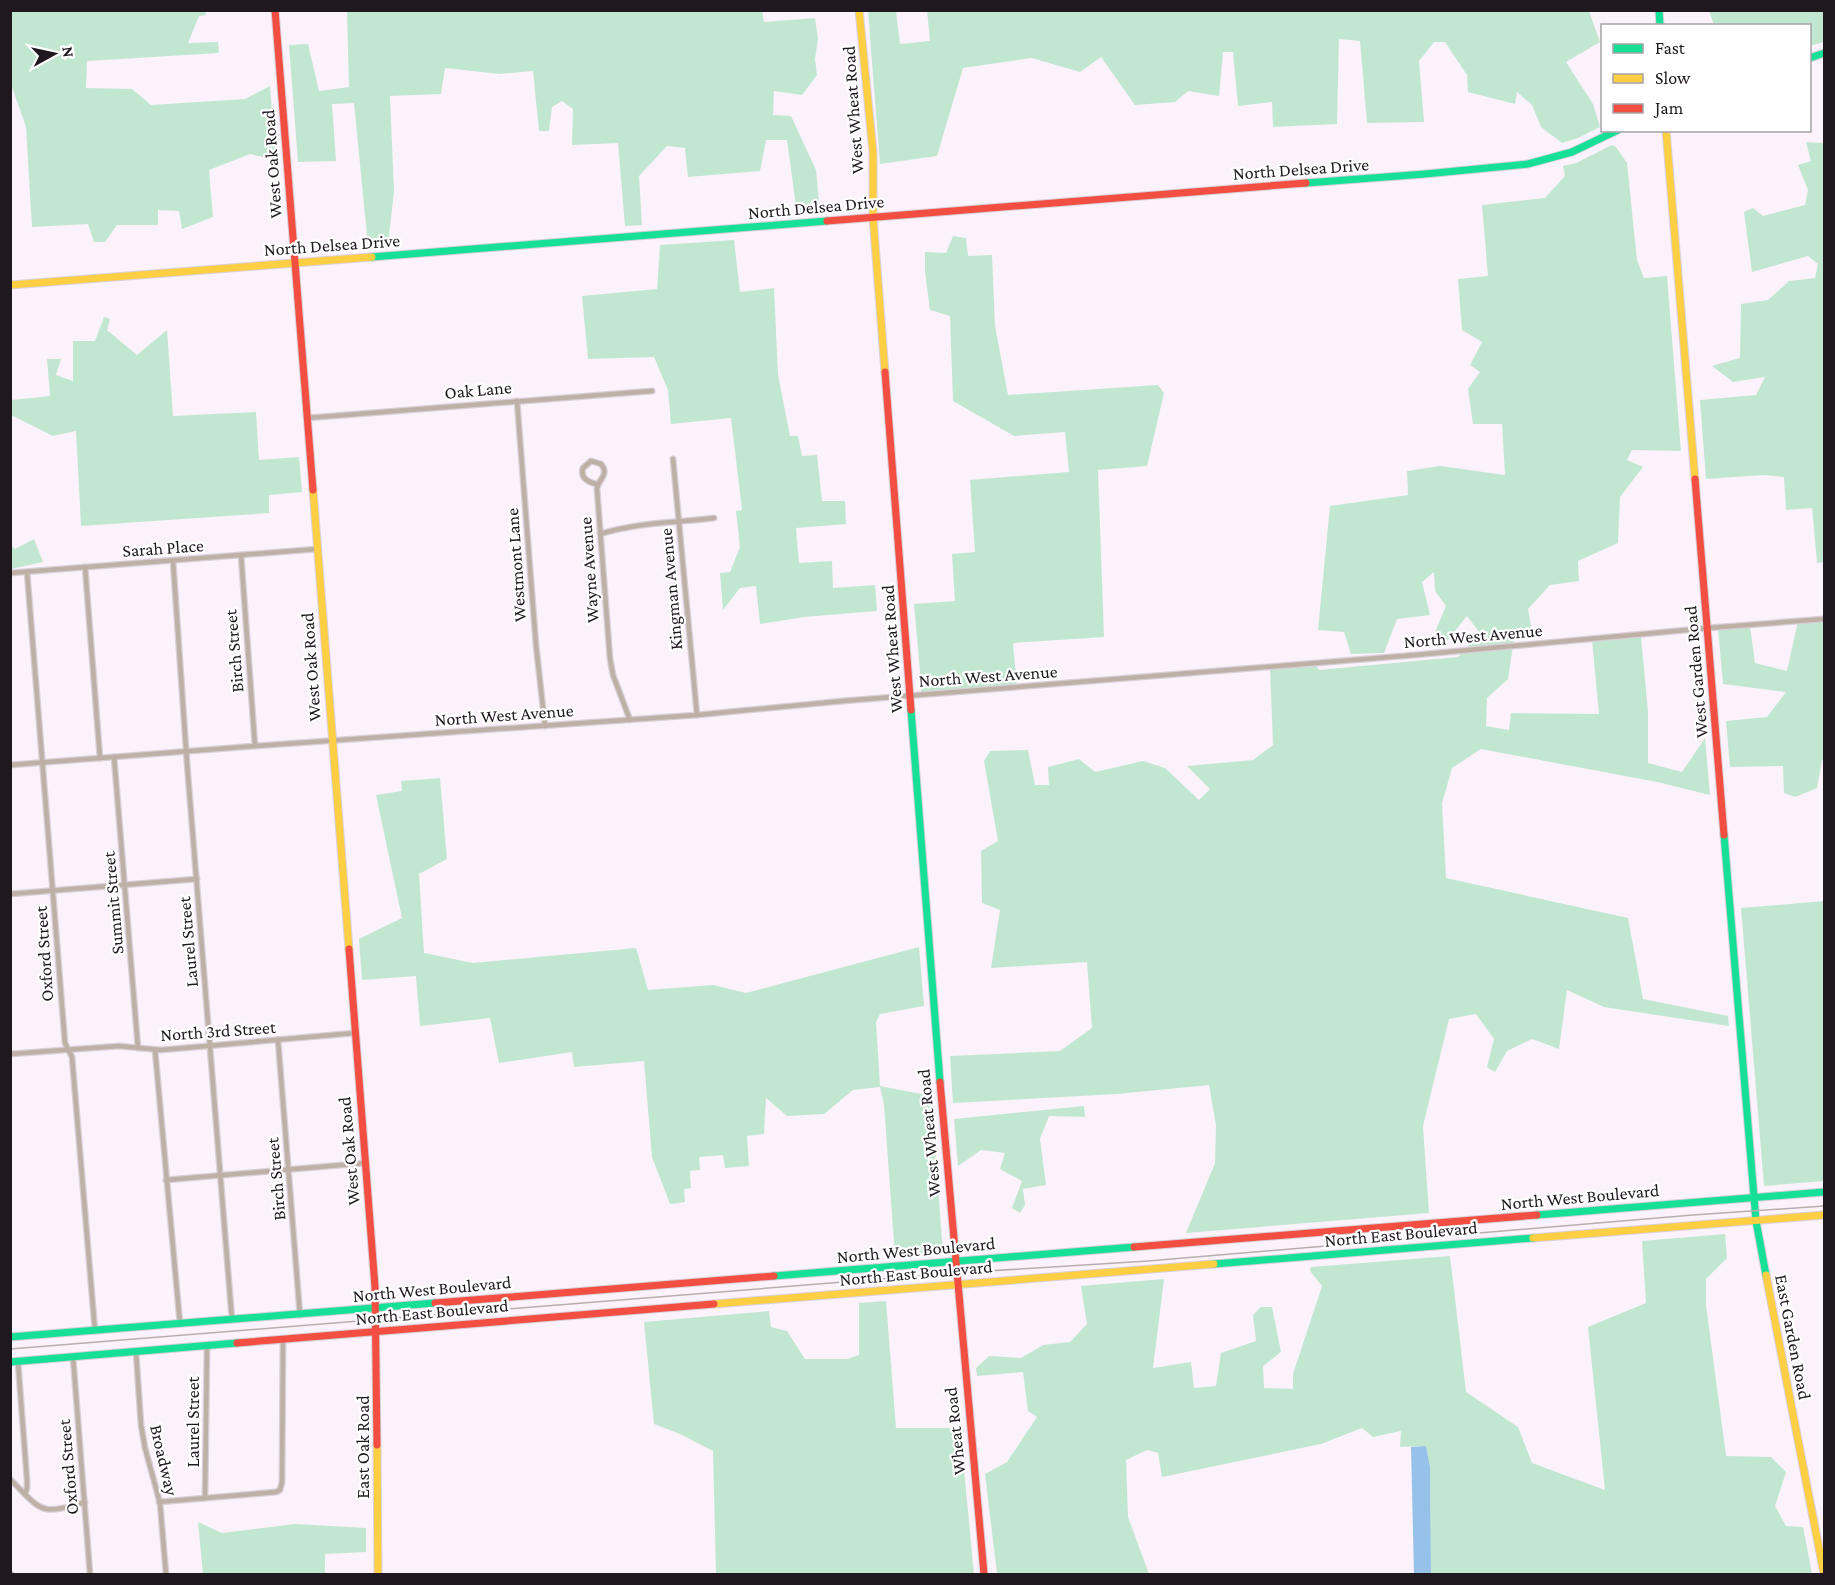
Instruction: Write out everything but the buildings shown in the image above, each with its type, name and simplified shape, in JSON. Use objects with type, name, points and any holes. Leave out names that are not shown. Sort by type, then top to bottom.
[{"type":"main road","name":"West Oak Road","points":[[275,10],[377,1320]]},
{"type":"main road","name":"West Wheat Road","points":[[859,10],[873,152],[873,218],[957,1284]]},
{"type":"main road","name":"North Delsea Drive","points":[[10,285],[1425,174],[1528,164],[1572,152],[1614,132]]},
{"type":"main road","name":"West Garden Road","points":[[1666,132],[1755,1211]]},
{"type":"main road","name":"North West Boulevard","points":[[10,1337],[1824,1192]]},
{"type":"main road","name":"East Garden Road","points":[[1755,1211],[1755,1221],[1824,1575]]},
{"type":"main road","name":"North East Boulevard","points":[[14,1362],[1824,1215]]},
{"type":"main road","name":"Wheat Road","points":[[957,1284],[984,1575]]},
{"type":"main road","name":"East Oak Road","points":[[377,1320],[378,1575]]},
{"type":"street","name":"Oak Lane","points":[[307,418],[652,391]]},
{"type":"street","name":"Westmont Lane","points":[[517,401],[536,645],[545,726]]},
{"type":"street","name":"Kingman Avenue","points":[[673,459],[697,715]]},
{"type":"street","name":"Wayne Avenue","points":[[596,483],[585,479],[582,474],[583,468],[591,461],[602,464],[605,471],[597,489],[610,659],[613,675],[630,720]]},
{"type":"street","points":[[600,534],[641,524],[714,518]]},
{"type":"street","name":"Sarah Place","points":[[10,573],[317,549]]},
{"type":"street","name":"Birch Street","points":[[241,555],[255,746]]},
{"type":"street","name":"Laurel Street","points":[[173,561],[232,1320]]},
{"type":"street","points":[[85,567],[100,758]]},
{"type":"street","name":"Oxford Street","points":[[27,572],[64,1043],[72,1057],[74,1075],[95,1331]]},
{"type":"street","name":"North West Avenue","points":[[10,765],[697,715],[1824,619]]},
{"type":"street","name":"Summit Street","points":[[114,757],[138,1047]]},
{"type":"street","points":[[10,894],[197,879]]},
{"type":"street","name":"North 3rd Street","points":[[10,1054],[119,1046],[155,1050],[355,1033]]},
{"type":"street","name":"Birch Street","points":[[278,1041],[300,1315]]},
{"type":"street","points":[[155,1050],[180,1324]]},
{"type":"street","points":[[166,1180],[365,1162]]},
{"type":"street","points":[[159,1502],[276,1492],[282,1487],[283,1340]]},
{"type":"street","name":"Laurel Street","points":[[206,1498],[207,1346]]},
{"type":"street","name":"Broadway","points":[[136,1352],[141,1425],[159,1502],[166,1575]]},
{"type":"street","name":"Oxford Street","points":[[73,1357],[90,1575]]},
{"type":"street","points":[[14,1362],[27,1480],[25,1494]]},
{"type":"street","points":[[10,1479],[38,1506],[48,1510],[85,1502]]},
{"type":"green space","points":[[11,10],[205,11],[206,15],[199,16],[188,43],[218,42],[219,53],[87,61],[86,88],[132,89],[151,105],[245,99],[270,86],[276,160],[250,154],[209,170],[213,217],[182,229],[179,211],[158,210],[158,225],[117,225],[105,242],[94,242],[88,224],[32,227],[26,127],[11,87]]},
{"type":"green space","points":[[762,10],[764,22],[815,18],[818,39],[815,59],[817,75],[802,95],[774,91],[773,115],[791,116],[816,170],[820,211],[797,213],[787,140],[766,140],[760,171],[688,177],[685,148],[667,146],[639,176],[642,225],[625,226],[618,143],[572,145],[573,109],[562,101],[552,107],[549,131],[539,131],[533,71],[499,74],[445,68],[441,94],[390,96],[394,191],[388,245],[368,246],[354,103],[332,104],[336,161],[298,162],[289,45],[308,44],[319,91],[349,87],[347,11]]},
{"type":"green space","points":[[927,10],[1589,11],[1600,42],[1566,62],[1593,104],[1600,127],[1562,143],[1541,127],[1532,105],[1517,92],[1515,104],[1468,92],[1467,75],[1445,42],[1434,42],[1419,61],[1424,122],[1367,123],[1360,41],[1339,39],[1337,124],[1273,127],[1272,102],[1238,106],[1233,52],[1223,52],[1219,96],[1188,91],[1175,102],[1135,105],[1101,57],[1080,72],[1032,58],[963,68],[937,156],[880,164],[868,11],[896,11],[900,44],[930,41]]},
{"type":"green space","points":[[1709,11],[1824,11],[1824,42],[1811,46],[1811,24],[1714,24]]},
{"type":"green space","points":[[1806,142],[1824,143],[1824,562],[1817,563],[1812,508],[1786,510],[1784,477],[1763,475],[1706,479],[1700,400],[1756,395],[1765,377],[1733,382],[1712,366],[1740,358],[1741,304],[1768,300],[1789,281],[1815,278],[1818,264],[1808,256],[1752,272],[1744,212],[1753,208],[1763,216],[1805,205],[1808,190],[1798,165],[1811,161]]},
{"type":"green space","points":[[1612,145],[1627,163],[1637,260],[1644,278],[1667,276],[1681,451],[1632,450],[1627,460],[1643,467],[1620,497],[1618,543],[1578,561],[1579,581],[1550,585],[1528,609],[1533,638],[1514,639],[1508,679],[1487,698],[1486,726],[1509,730],[1511,713],[1599,714],[1592,640],[1641,636],[1648,712],[1648,763],[1682,772],[1705,738],[1710,795],[1657,782],[1481,749],[1452,768],[1442,803],[1446,878],[1628,918],[1643,999],[1728,1016],[1729,1026],[1604,1007],[1567,990],[1559,1049],[1532,1039],[1507,1051],[1495,1072],[1487,1067],[1494,1039],[1476,1014],[1449,1019],[1423,1126],[1429,1213],[1186,1233],[1215,1163],[1216,1125],[1209,1085],[1117,1094],[953,1103],[950,1056],[1060,1051],[1092,1028],[1087,962],[991,968],[1000,910],[982,903],[981,851],[998,841],[984,761],[990,751],[1028,750],[1035,785],[1049,785],[1048,767],[1079,759],[1095,772],[1143,761],[1165,768],[1199,800],[1210,789],[1187,766],[1253,760],[1273,745],[1270,667],[1315,664],[1319,670],[1458,657],[1480,633],[1467,616],[1442,647],[1430,644],[1446,606],[1435,591],[1434,572],[1422,582],[1430,615],[1397,619],[1384,653],[1351,654],[1344,632],[1318,630],[1330,506],[1408,495],[1407,471],[1440,466],[1505,475],[1502,424],[1473,424],[1468,389],[1480,372],[1470,365],[1482,342],[1462,330],[1458,279],[1488,276],[1482,205],[1545,198],[1565,176],[1563,166],[1576,163]]},
{"type":"green space","points":[[953,236],[966,238],[968,256],[992,255],[995,326],[1008,395],[1158,385],[1164,393],[1147,466],[1098,470],[1104,637],[1013,643],[1017,688],[922,695],[914,604],[955,601],[952,554],[975,552],[970,480],[1069,472],[1065,432],[1014,436],[953,401],[950,316],[930,310],[925,252],[946,253]]},
{"type":"green space","points":[[734,240],[740,292],[774,288],[778,375],[790,436],[798,436],[802,456],[817,455],[822,501],[845,501],[846,524],[796,528],[799,563],[832,561],[833,588],[875,585],[877,611],[804,617],[760,624],[756,586],[740,588],[723,610],[720,573],[730,572],[740,547],[736,511],[742,510],[731,418],[671,424],[668,390],[654,357],[588,359],[582,296],[657,289],[660,245]]},
{"type":"green space","points":[[104,317],[110,319],[107,330],[137,355],[167,330],[173,416],[256,412],[259,460],[299,457],[302,492],[269,495],[269,513],[81,526],[76,431],[53,436],[13,416],[11,418],[11,400],[50,396],[47,359],[61,359],[56,375],[73,381],[73,341],[95,341]]},
{"type":"green space","points":[[34,539],[43,562],[11,569],[11,545],[15,549]]},
{"type":"green space","points":[[1824,619],[1824,760],[1822,760],[1817,788],[1795,797],[1784,793],[1783,766],[1730,767],[1726,721],[1767,717],[1786,692],[1723,684],[1718,629],[1750,626],[1755,663],[1787,671],[1798,621]]},
{"type":"green space","points":[[440,778],[447,859],[419,874],[424,953],[473,963],[636,948],[648,990],[713,985],[746,993],[919,947],[924,1006],[880,1014],[876,1022],[880,1086],[931,1096],[943,1252],[895,1256],[884,1105],[880,1087],[853,1090],[824,1114],[787,1116],[766,1098],[764,1134],[747,1136],[749,1166],[725,1168],[723,1155],[699,1157],[700,1170],[690,1171],[691,1188],[684,1189],[685,1202],[670,1204],[652,1157],[644,1061],[574,1067],[572,1052],[499,1063],[490,1018],[420,1026],[416,976],[362,980],[359,939],[402,918],[376,795],[402,791],[401,781]]},
{"type":"green space","points":[[1824,901],[1824,1181],[1764,1186],[1741,908]]},
{"type":"green space","points":[[1084,1106],[1085,1117],[1049,1116],[1040,1139],[1046,1185],[1023,1189],[1025,1205],[1020,1213],[1012,1208],[1022,1181],[1000,1169],[1005,1153],[981,1150],[958,1166],[954,1119]]},
{"type":"green space","points":[[1725,1234],[1727,1258],[1706,1279],[1706,1305],[1726,1456],[1771,1457],[1786,1472],[1775,1506],[1786,1526],[1803,1527],[1812,1574],[1431,1574],[1430,1467],[1426,1446],[1400,1447],[1401,1431],[1373,1437],[1362,1428],[1321,1444],[1162,1477],[1158,1453],[1147,1450],[1126,1460],[1128,1517],[1149,1574],[997,1574],[985,1474],[1007,1462],[1037,1417],[1028,1411],[1023,1372],[977,1376],[976,1368],[989,1356],[1021,1358],[1043,1345],[1070,1342],[1087,1324],[1081,1286],[1164,1279],[1153,1368],[1191,1362],[1194,1388],[1216,1386],[1221,1353],[1256,1341],[1253,1315],[1261,1307],[1272,1307],[1281,1352],[1263,1366],[1264,1388],[1293,1389],[1293,1374],[1322,1286],[1310,1271],[1311,1267],[1450,1256],[1466,1392],[1518,1427],[1532,1463],[1605,1490],[1588,1327],[1646,1303],[1642,1241]]},
{"type":"green space","points":[[886,1301],[896,1428],[960,1428],[974,1574],[716,1574],[713,1451],[654,1424],[644,1322],[769,1311],[771,1327],[787,1331],[805,1359],[847,1359],[859,1355],[859,1303]]},
{"type":"green space","points":[[198,1522],[222,1533],[295,1524],[366,1528],[366,1552],[325,1554],[325,1574],[203,1574]]},
{"type":"water","points":[[1426,1446],[1430,1467],[1431,1574],[1414,1574],[1411,1447]]},
{"type":"railway","points":[[10,1349],[1824,1206]]},
{"type":"traffic: fast","points":[[1659,10],[1660,24]]},
{"type":"traffic: fast","points":[[1811,58],[1824,53]]},
{"type":"traffic: fast","points":[[1306,183],[1528,164],[1572,152],[1614,132]]},
{"type":"traffic: fast","points":[[372,257],[827,221]]},
{"type":"traffic: fast","points":[[911,710],[940,1082]]},
{"type":"traffic: fast","points":[[1724,835],[1756,1221],[1766,1275]]},
{"type":"traffic: fast","points":[[1537,1215],[1824,1192]]},
{"type":"traffic: fast","points":[[1214,1264],[1533,1238]]},
{"type":"traffic: fast","points":[[774,1276],[1134,1247]]},
{"type":"traffic: fast","points":[[10,1337],[435,1303]]},
{"type":"traffic: fast","points":[[10,1362],[237,1343]]},
{"type":"traffic: slow","points":[[859,10],[873,152],[873,217],[885,372]]},
{"type":"traffic: slow","points":[[1666,132],[1695,479]]},
{"type":"traffic: slow","points":[[10,285],[372,257]]},
{"type":"traffic: slow","points":[[313,490],[349,949]]},
{"type":"traffic: slow","points":[[1533,1238],[1824,1215]]},
{"type":"traffic: slow","points":[[714,1304],[1214,1264]]},
{"type":"traffic: slow","points":[[1766,1275],[1824,1574]]},
{"type":"traffic: slow","points":[[377,1445],[378,1574]]},
{"type":"traffic: jam","points":[[275,10],[313,490]]},
{"type":"traffic: jam","points":[[827,221],[1306,183]]},
{"type":"traffic: jam","points":[[885,372],[911,710]]},
{"type":"traffic: jam","points":[[1695,479],[1724,835]]},
{"type":"traffic: jam","points":[[349,949],[375,1287],[377,1445]]},
{"type":"traffic: jam","points":[[940,1082],[984,1574]]},
{"type":"traffic: jam","points":[[1134,1247],[1537,1215]]},
{"type":"traffic: jam","points":[[435,1303],[774,1276]]},
{"type":"traffic: jam","points":[[237,1343],[714,1304]]}]
